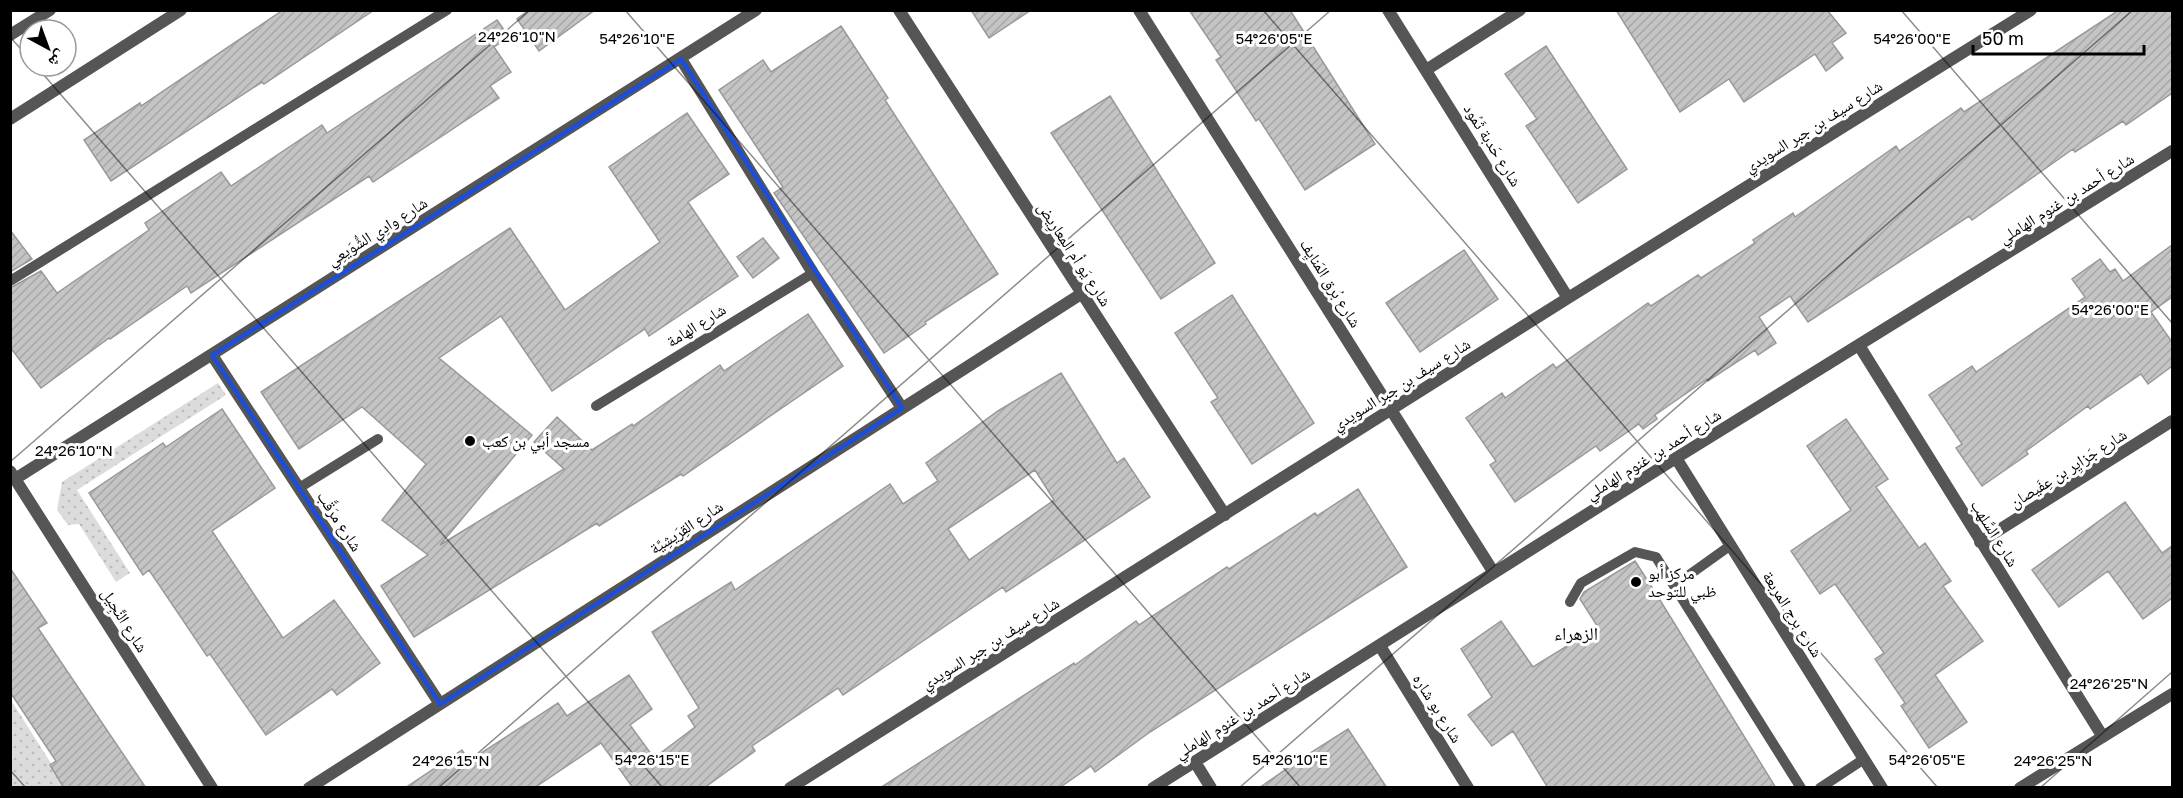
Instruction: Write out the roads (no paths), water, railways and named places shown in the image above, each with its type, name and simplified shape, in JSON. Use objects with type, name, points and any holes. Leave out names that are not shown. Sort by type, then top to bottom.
[{"type":"street","points":[[10,35],[50,10]]},
{"type":"street","points":[[10,119],[181,10]]},
{"type":"street","name":"شارع وادِي الشُّوَيعِي","points":[[13,475],[212,355],[756,10]]},
{"type":"street","name":"شارع يَو أم المِعارِيض","points":[[899,10],[1225,514]]},
{"type":"street","name":"شارع بُرق المَنايِف","points":[[1139,10],[1494,573]]},
{"type":"street","name":"شارع حَدبة ثَمُود","points":[[1388,10],[1568,298]]},
{"type":"street","points":[[1426,70],[1520,10]]},
{"type":"street","name":"شارع سيف بن جبر السويدي","points":[[790,788],[1568,298],[2031,10]]},
{"type":"street","points":[[681,59],[813,273],[902,408]]},
{"type":"street","name":"شارع أحمد بن غنوم الهاملي","points":[[1153,788],[1676,458],[1860,347],[2172,151]]},
{"type":"street","name":"شارع القِرَيشِيَّة","points":[[309,788],[1081,294]]},
{"type":"street","name":"شارع السَّلهب","points":[[1860,347],[2103,737]]},
{"type":"street","name":"شارع مرَقَّب","points":[[212,355],[440,704]]},
{"type":"street","name":"شارع جَزايِر بن عِفَيصان","points":[[1980,542],[2172,421]]},
{"type":"street","name":"شارع برج المربعة","points":[[1676,458],[1882,788]]},
{"type":"street","name":"شارع النَّجِيل","points":[[13,475],[212,788]]},
{"type":"street","name":"شارع بو شاره","points":[[1380,646],[1468,788]]},
{"type":"street","points":[[2020,788],[2172,694]]},
{"type":"street","points":[[1195,762],[1211,788]]},
{"type":"lane","points":[[10,281],[447,10]]},
{"type":"lane","name":"شارع الهامة","points":[[596,406],[813,273]]},
{"type":"lane","points":[[299,488],[378,439]]},
{"type":"lane","points":[[1675,585],[1731,545]]},
{"type":"lane","points":[[1570,602],[1581,583],[1635,552],[1643,552],[1656,557],[1802,788]]},
{"type":"lane","points":[[1820,788],[1864,759]]},
{"type":"place","name":"مسجد أبي بن كعب","points":[[470,441]]},
{"type":"place","name":"مركز أبو ظبي للتوحد","points":[[1636,582]]},
{"type":"district","name":"الزهراء","points":[[1576,633]]}]
